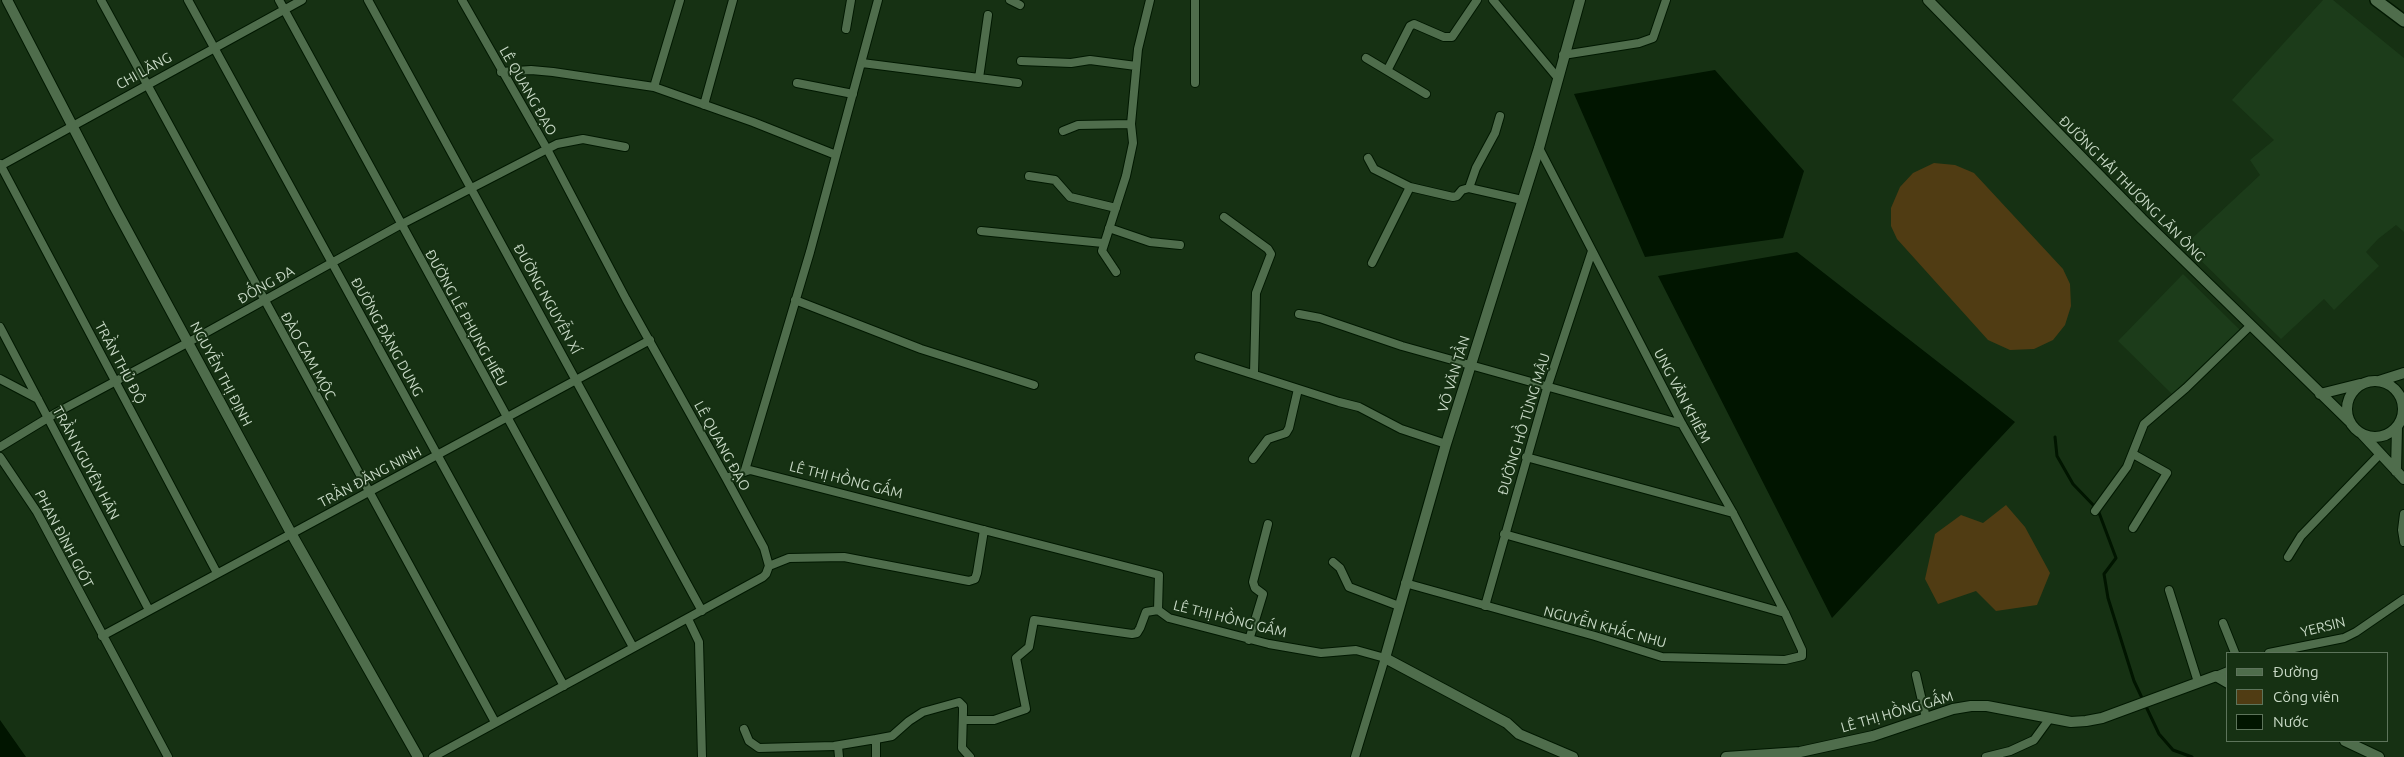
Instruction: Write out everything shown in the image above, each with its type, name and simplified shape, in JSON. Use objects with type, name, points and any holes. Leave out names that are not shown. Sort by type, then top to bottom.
[{"type":"main road","points":[[2376,0],[2404,21]]},
{"type":"street","name":"NGUYỄN THỊ ĐỊNH","points":[[7,0],[72,126],[291,534],[418,757]]},
{"type":"street","name":"ĐÀO CAM MỘC","points":[[101,0],[145,84],[192,166],[263,300],[495,722]]},
{"type":"street","name":"ĐƯỜNG ĐẶNG DUNG","points":[[188,0],[564,686]]},
{"type":"street","name":"ĐƯỜNG LÊ PHỤNG HIỂU","points":[[279,0],[400,225],[633,647]]},
{"type":"street","name":"CHI LĂNG","points":[[0,165],[145,84],[302,0]]},
{"type":"street","name":"ĐƯỜNG NGUYỄN XÍ","points":[[368,0],[702,611]]},
{"type":"street","name":"LÊ QUANG ĐẠO","points":[[462,0],[501,72],[547,149],[764,548],[769,566]]},
{"type":"street","points":[[654,88],[680,0]]},
{"type":"street","points":[[704,105],[733,0]]},
{"type":"street","points":[[846,29],[851,0]]},
{"type":"street","points":[[726,478],[745,470],[795,300],[878,0]]},
{"type":"street","points":[[1010,0],[1020,5]]},
{"type":"street","points":[[1116,272],[1102,251],[1103,243],[1126,176],[1133,143],[1130,124],[1136,66],[1141,31],[1150,0]]},
{"type":"street","points":[[1195,0],[1195,84]]},
{"type":"street","points":[[1388,69],[1410,26],[1414,24],[1444,37],[1452,37],[1477,0]]},
{"type":"street","points":[[1493,0],[1557,76]]},
{"type":"street","name":"VÕ VĂN TẦN","points":[[1355,757],[1446,444],[1539,148],[1557,76],[1580,0]]},
{"type":"street","points":[[1563,55],[1639,43],[1652,38],[1666,0]]},
{"type":"street","name":"ĐƯỜNG HẢI THƯỢNG LÃN ÔNG","points":[[1928,0],[2104,181],[2349,421]]},
{"type":"street","points":[[979,78],[988,16]]},
{"type":"street","points":[[1366,58],[1388,69],[1426,94]]},
{"type":"street","points":[[1021,60],[1071,63],[1090,60],[1136,66]]},
{"type":"street","points":[[862,63],[1018,83]]},
{"type":"street","points":[[501,72],[531,70],[554,72],[654,88],[753,122],[836,155]]},
{"type":"street","points":[[797,83],[852,94]]},
{"type":"street","points":[[1469,188],[1476,168],[1495,133],[1500,116]]},
{"type":"street","points":[[1063,131],[1078,125],[1130,124]]},
{"type":"street","name":"ĐỐNG ĐA","points":[[0,447],[48,418],[332,262],[471,187],[547,149],[569,140],[582,139],[625,147]]},
{"type":"street","name":"UNG VĂN KHIÊM","points":[[1539,148],[1682,424],[1785,613],[1802,650],[1802,656]]},
{"type":"street","points":[[1368,158],[1374,169],[1410,187],[1453,197],[1457,196],[1462,190],[1469,188],[1522,200]]},
{"type":"street","name":"TRẦN THỦ ĐỘ","points":[[0,165],[217,573]]},
{"type":"street","points":[[1029,176],[1055,180],[1070,197],[1116,208]]},
{"type":"street","points":[[1372,263],[1410,187]]},
{"type":"street","points":[[1224,217],[1268,249],[1271,254],[1256,293],[1254,373]]},
{"type":"street","points":[[1109,228],[1140,240],[1180,245]]},
{"type":"street","points":[[981,231],[1103,243]]},
{"type":"street","name":"ĐƯỜNG HỒ TÙNG MẬU","points":[[1485,606],[1526,457],[1592,251]]},
{"type":"street","points":[[795,300],[921,349],[1034,385]]},
{"type":"street","points":[[1299,314],[1320,318],[1402,346],[1547,388],[1682,424]]},
{"type":"street","points":[[2095,511],[2127,467],[2144,424],[2186,388],[2250,326]]},
{"type":"street","name":"TRẦN NGUYÊN HÃN","points":[[0,327],[150,610]]},
{"type":"street","name":"TRẦN ĐĂNG NINH","points":[[102,636],[650,340]]},
{"type":"street","points":[[1199,357],[1359,407],[1401,429],[1446,444]]},
{"type":"street","points":[[2320,394],[2404,373]]},
{"type":"street","points":[[0,379],[38,400]]},
{"type":"street","points":[[2378,381],[2394,388],[2404,410],[2397,427],[2396,471]]},
{"type":"street","points":[[2362,384],[2355,389],[2347,404],[2349,421],[2404,479]]},
{"type":"street","points":[[1253,458],[1268,439],[1286,433],[1289,428],[1298,389]]},
{"type":"street","points":[[2361,434],[2380,437],[2397,427]]},
{"type":"street","points":[[2132,528],[2167,473],[2133,454]]},
{"type":"street","points":[[2288,557],[2301,536],[2380,454]]},
{"type":"street","points":[[1526,457],[1732,513]]},
{"type":"street","name":"PHAN ĐÌNH GIÓT","points":[[1,459],[35,509],[168,757]]},
{"type":"street","name":"LÊ THỊ HỒNG GẤM","points":[[745,470],[1159,575],[1158,610],[1169,618],[1250,640],[1321,653],[1356,650],[1385,658],[1508,722],[1519,734],[1573,757]]},
{"type":"street","points":[[2404,514],[2402,530],[2404,542]]},
{"type":"street","points":[[1250,640],[1263,594],[1255,588],[1253,582],[1268,524]]},
{"type":"street","points":[[433,757],[763,577],[769,566],[789,558],[844,557],[969,581],[975,580],[984,530]]},
{"type":"street","points":[[1504,534],[1785,613]]},
{"type":"street","points":[[1332,562],[1340,568],[1349,587],[1399,606]]},
{"type":"street","name":"NGUYỄN KHẮC NHU","points":[[1406,583],[1596,636],[1662,657],[1785,660],[1802,656]]},
{"type":"street","points":[[2169,590],[2198,682]]},
{"type":"street","name":"YERSIN","points":[[2274,652],[2344,638],[2356,632],[2404,599]]},
{"type":"street","points":[[963,720],[994,720],[1026,709],[1016,658],[1029,647],[1034,620],[1132,634],[1137,633],[1146,612],[1158,610]]},
{"type":"street","points":[[688,619],[699,642],[702,757]]},
{"type":"street","points":[[2223,623],[2235,652]]},
{"type":"street","points":[[2216,676],[2226,672]]},
{"type":"street","points":[[1916,675],[1926,718]]},
{"type":"street","points":[[2216,676],[2226,682]]},
{"type":"street","name":"LÊ THỊ HỒNG GẤM","points":[[1726,757],[1800,752],[1872,736],[1954,709],[1987,706],[2071,722],[2086,721],[2102,718],[2216,676]]},
{"type":"street","points":[[744,729],[749,741],[759,748],[838,746],[892,736],[914,717],[952,702],[959,702],[963,706],[962,748],[970,757]]},
{"type":"street","points":[[1986,757],[2010,751],[2034,740],[2050,718]]},
{"type":"street","points":[[876,740],[876,757]]},
{"type":"street","points":[[2347,742],[2379,757]]},
{"type":"street","points":[[838,746],[839,757]]},
{"type":"shaded area","points":[[2323,0],[2333,0],[2404,58],[2404,232],[2396,225],[2378,239],[2366,252],[2379,266],[2334,310],[2324,299],[2281,339],[2185,245],[2260,175],[2250,160],[2274,140],[2232,100]]},
{"type":"shaded area","points":[[2183,274],[2240,330],[2172,394],[2118,341]]},
{"type":"green space","points":[[1934,163],[1955,165],[1974,173],[2063,269],[2070,284],[2071,306],[2065,325],[2053,340],[2034,349],[2010,350],[1988,340],[1897,239],[1891,226],[1891,208],[1900,187],[1913,173]]},
{"type":"green space","points":[[2006,505],[2025,527],[2050,573],[2037,605],[1996,611],[1976,591],[1938,604],[1925,579],[1935,534],[1961,515],[1983,523]]},
{"type":"water","points":[[1715,70],[1804,171],[1783,238],[1645,257],[1574,94]]},
{"type":"water","points":[[1797,252],[2015,422],[1832,618],[1658,276]]},
{"type":"water","points":[[0,720],[26,757],[0,757]]},
{"type":"waterway","points":[[2055,437],[2057,456],[2073,484],[2098,510],[2116,558],[2104,574],[2108,598],[2134,681],[2159,734],[2173,750],[2192,757]]}]
